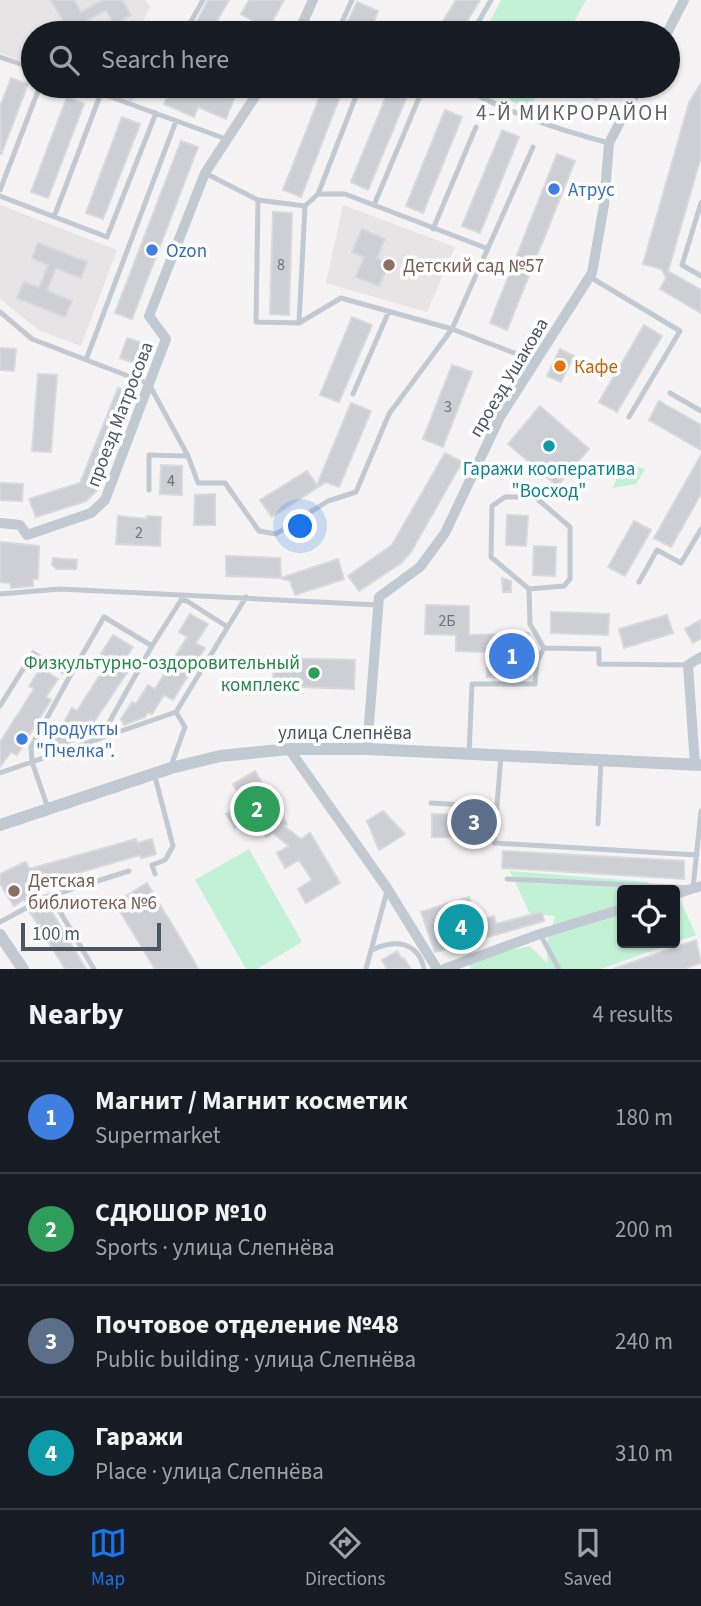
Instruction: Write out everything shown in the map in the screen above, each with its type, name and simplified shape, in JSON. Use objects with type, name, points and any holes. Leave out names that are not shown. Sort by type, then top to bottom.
[{"type":"street","points":[[303,21],[313,0]]},
{"type":"street","points":[[673,21],[684,0]]},
{"type":"street","name":"проезд Матросова","points":[[0,523],[20,525],[27,535],[91,513],[106,500],[166,339],[149,316],[205,173],[254,98]]},
{"type":"street","name":"проезд Ушакова","points":[[378,606],[379,597],[420,567],[445,533],[499,417],[590,277],[604,205],[609,143],[633,98]]},
{"type":"street","points":[[367,749],[378,606]]},
{"type":"street","points":[[698,765],[688,665],[701,657]]},
{"type":"street","points":[[289,749],[387,888],[437,969]]},
{"type":"street","name":"улица Слепнёва","points":[[0,825],[171,768],[220,756],[289,749],[367,749],[698,765]]},
{"type":"street","points":[[680,892],[697,887]]},
{"type":"street","points":[[444,969],[540,934],[617,911]]},
{"type":"street","points":[[0,935],[21,968]]},
{"type":"lane","points":[[191,21],[204,0]]},
{"type":"lane","points":[[342,21],[352,0]]},
{"type":"lane","points":[[479,21],[491,0]]},
{"type":"lane","points":[[0,57],[21,64]]},
{"type":"lane","points":[[0,190],[35,98]]},
{"type":"lane","points":[[54,217],[99,98]]},
{"type":"lane","points":[[115,98],[227,140]]},
{"type":"lane","points":[[299,323],[304,206],[318,194],[355,98]]},
{"type":"lane","points":[[374,205],[420,98]]},
{"type":"lane","points":[[481,98],[540,124],[609,143]]},
{"type":"lane","points":[[0,196],[107,237],[156,113]]},
{"type":"lane","points":[[86,360],[176,121]]},
{"type":"lane","points":[[433,229],[476,127]]},
{"type":"lane","points":[[0,312],[32,339],[149,384],[188,456],[198,483],[226,483],[259,531],[276,534],[328,501],[356,492],[389,414],[452,329],[533,147]]},
{"type":"lane","points":[[205,173],[258,200],[304,206]]},
{"type":"lane","points":[[318,194],[345,194],[486,248]]},
{"type":"lane","points":[[258,200],[256,322],[299,323],[341,298],[452,329],[535,361]]},
{"type":"lane","points":[[701,203],[682,265],[701,276]]},
{"type":"lane","points":[[590,277],[680,331],[629,417]]},
{"type":"lane","points":[[354,394],[389,312]]},
{"type":"lane","points":[[670,393],[701,411]]},
{"type":"lane","points":[[149,490],[149,456],[188,456]]},
{"type":"lane","points":[[529,589],[564,586],[570,579],[570,527],[535,497],[505,497],[492,506],[491,557],[529,589],[530,624],[544,648]]},
{"type":"lane","points":[[639,582],[657,550],[681,563],[701,529]]},
{"type":"lane","points":[[0,594],[60,589],[378,606]]},
{"type":"lane","points":[[0,773],[176,712],[246,597]]},
{"type":"lane","points":[[102,736],[181,600],[187,601],[226,626]]},
{"type":"lane","points":[[48,808],[32,762],[31,747],[104,617],[152,646]]},
{"type":"lane","points":[[544,648],[599,649],[599,664],[688,665]]},
{"type":"lane","points":[[469,754],[472,684],[535,684],[537,662],[544,648]]},
{"type":"lane","points":[[0,706],[33,653],[70,676]]},
{"type":"lane","points":[[171,768],[185,727],[176,712]]},
{"type":"lane","points":[[501,756],[494,843],[696,855]]},
{"type":"lane","points":[[598,824],[601,761]]},
{"type":"lane","points":[[154,773],[173,846],[165,860],[152,865],[155,874]]},
{"type":"lane","points":[[431,803],[496,807]]},
{"type":"lane","points":[[506,879],[697,887],[696,855],[701,811]]},
{"type":"lane","points":[[94,969],[47,896],[130,870]]},
{"type":"lane","points":[[366,969],[387,888]]},
{"type":"lane","points":[[0,922],[27,907]]},
{"type":"lane","points":[[540,934],[559,969]]},
{"type":"lane","points":[[372,950],[392,942],[402,943],[417,954],[424,969]]},
{"type":"shaded area","points":[[0,0],[145,0],[150,7],[143,21],[21,21],[21,61],[0,53]]},
{"type":"shaded area","points":[[0,205],[117,250],[81,346],[40,331],[0,299]]},
{"type":"shaded area","name":"Детский сад №57","points":[[343,205],[455,247],[427,312],[326,283]]},
{"type":"green space","points":[[501,0],[586,0],[575,21],[490,21]]},
{"type":"green space","points":[[506,98],[535,98],[529,110]]},
{"type":"green space","points":[[623,462],[645,469],[636,484],[613,488]]},
{"type":"green space","points":[[249,849],[302,942],[257,969],[246,969],[195,880]]},
{"type":"green space","points":[[510,871],[648,882],[650,885],[617,885],[617,948],[660,948],[601,969],[470,969],[470,959],[530,946],[547,963],[548,939],[555,916],[530,914]]},
{"type":"green space","points":[[680,900],[696,935],[680,941]]},
{"type":"building","points":[[51,0],[74,0],[81,12],[103,0],[122,0],[131,15],[120,21],[112,21],[106,10],[86,21],[63,21]]},
{"type":"building","points":[[208,0],[229,0],[217,21],[197,21]]},
{"type":"building","points":[[249,0],[284,0],[272,21],[254,21],[241,14]]},
{"type":"building","points":[[456,0],[480,0],[467,21],[443,21]]},
{"type":"building","points":[[357,2],[378,11],[374,21],[348,21]]},
{"type":"building","points":[[11,78],[21,82],[23,98],[1,155],[0,107]]},
{"type":"building","points":[[701,83],[701,157],[668,271],[701,290],[701,313],[660,289],[666,278],[662,269],[643,264],[689,103]]},
{"type":"building","points":[[67,98],[84,104],[48,198],[31,192]]},
{"type":"building","points":[[167,98],[234,98],[226,119],[198,107],[194,117],[164,104]]},
{"type":"building","points":[[319,98],[339,98],[301,197],[283,190]]},
{"type":"building","points":[[385,98],[406,98],[368,190],[351,182]]},
{"type":"building","points":[[445,110],[462,117],[423,213],[406,206]]},
{"type":"building","points":[[122,117],[140,124],[103,219],[86,213]]},
{"type":"building","points":[[502,130],[519,137],[480,233],[462,226]]},
{"type":"building","points":[[181,141],[198,147],[132,319],[115,313]]},
{"type":"building","points":[[557,154],[575,161],[507,330],[490,323]]},
{"type":"building","points":[[273,212],[292,213],[289,315],[270,314]]},
{"type":"building","points":[[362,229],[385,239],[377,258],[389,263],[379,286],[356,277],[364,257],[352,252]]},
{"type":"building","points":[[38,243],[87,262],[81,278],[56,268],[47,291],[72,301],[65,317],[17,298],[24,282],[39,288],[48,265],[32,258]]},
{"type":"building","points":[[352,317],[372,325],[339,402],[320,395]]},
{"type":"building","points":[[644,325],[662,336],[617,412],[599,402]]},
{"type":"building","points":[[127,338],[154,347],[147,367],[120,358]]},
{"type":"building","points":[[0,348],[16,349],[14,371],[0,370]]},
{"type":"building","name":"Кафе","points":[[560,349],[574,356],[561,382],[547,376]]},
{"type":"building","points":[[452,365],[472,372],[443,447],[423,439]]},
{"type":"building","points":[[38,374],[57,375],[51,452],[32,451]]},
{"type":"building","points":[[118,388],[134,396],[97,490],[86,501],[36,517],[29,499],[80,483]]},
{"type":"building","points":[[659,401],[701,425],[701,450],[649,420]]},
{"type":"building","points":[[351,403],[371,411],[339,487],[326,482],[272,517],[260,500],[307,471],[317,485]]},
{"type":"building","name":"Гаражи кооператива \"Восход\"","points":[[540,406],[589,449],[557,486],[508,444]]},
{"type":"building","points":[[445,453],[462,462],[411,552],[401,563],[359,591],[348,576],[392,545]]},
{"type":"building","points":[[701,455],[701,494],[671,547],[654,538]]},
{"type":"building","points":[[161,465],[182,466],[182,495],[160,494]]},
{"type":"building","points":[[0,483],[23,484],[22,501],[0,500]]},
{"type":"building","points":[[215,494],[215,525],[194,525],[195,495]]},
{"type":"building","points":[[507,515],[528,516],[526,546],[506,545]]},
{"type":"building","points":[[118,516],[147,519],[147,516],[161,517],[160,546],[116,544]]},
{"type":"building","points":[[634,521],[651,530],[625,576],[608,567]]},
{"type":"building","points":[[0,542],[39,546],[38,579],[33,579],[33,586],[11,588],[10,583],[0,582]]},
{"type":"building","points":[[534,546],[556,547],[555,576],[533,575]]},
{"type":"building","points":[[226,556],[280,558],[281,578],[338,559],[344,579],[295,595],[290,581],[280,578],[226,576]]},
{"type":"building","points":[[53,558],[77,560],[76,569],[57,569],[52,565]]},
{"type":"building","points":[[502,578],[511,581],[511,592],[503,592]]},
{"type":"building","points":[[426,605],[469,606],[469,635],[529,633],[530,649],[534,649],[530,676],[487,677],[487,652],[456,651],[456,635],[425,634]]},
{"type":"building","points":[[551,612],[609,614],[608,635],[551,633]]},
{"type":"building","points":[[190,614],[208,624],[196,643],[205,648],[173,700],[164,695],[152,714],[148,712],[145,717],[124,725],[121,719],[132,702],[136,704],[148,685],[155,689],[187,637],[179,632]]},
{"type":"building","points":[[667,615],[673,633],[624,648],[619,629]]},
{"type":"building","points":[[701,620],[701,638],[693,643],[685,629]]},
{"type":"building","points":[[113,635],[133,647],[121,666],[128,671],[94,722],[91,720],[78,740],[48,751],[46,746],[59,724],[62,726],[72,708],[77,711],[110,659],[101,654]]},
{"type":"building","name":"Физкультурно-оздоровительный комплекс","points":[[274,658],[355,660],[354,689],[273,686]]},
{"type":"building","points":[[41,668],[58,679],[46,697],[51,700],[17,755],[11,752],[0,767],[0,742],[34,689],[29,686]]},
{"type":"building","points":[[255,771],[287,824],[284,826],[301,839],[310,833],[340,883],[306,903],[298,889],[312,880],[299,860],[285,868],[277,853],[289,846],[273,833],[266,837],[254,817],[235,828],[226,814],[245,803],[233,784]]},
{"type":"building","points":[[464,810],[486,812],[485,824],[475,824],[474,838],[432,837],[432,814],[464,815]]},
{"type":"building","points":[[383,811],[405,834],[379,850],[367,821]]},
{"type":"building","points":[[136,839],[137,843],[152,839],[156,854],[141,858],[140,855],[36,885],[41,893],[38,900],[46,902],[86,969],[65,969],[30,912],[32,904],[23,900],[14,906],[0,884],[0,874],[26,862],[29,869]]},
{"type":"building","points":[[503,851],[684,861],[684,879],[502,868]]},
{"type":"building","points":[[147,883],[198,969],[155,969],[115,903]]},
{"type":"building","points":[[469,897],[477,922],[494,916],[496,924],[542,912],[544,921],[435,952],[421,912]]},
{"type":"building","points":[[696,940],[701,963],[684,969],[613,969],[680,948],[680,946]]},
{"type":"building","points":[[397,951],[411,969],[387,969],[382,960]]},
{"type":"place","name":"Атрус","points":[[554,189]]},
{"type":"place","name":"Ozon","points":[[152,250]]},
{"type":"place","name":"Детский сад №57","points":[[389,265]]},
{"type":"place","name":"Кафе","points":[[560,366]]},
{"type":"place","name":"Гаражи кооператива \"Восход\"","points":[[549,446]]},
{"type":"place","name":"Магнит / Магнит косметик","points":[[512,656]]},
{"type":"place","name":"Физкультурно-оздоровительный комплекс","points":[[314,673]]},
{"type":"place","name":"Продукты \"Пчелка\".","points":[[22,739]]},
{"type":"place","name":"СДЮШОР №10","points":[[257,809]]},
{"type":"place","name":"Почтовое отделение №48","points":[[474,822]]},
{"type":"place","name":"Детская библиотека №6","points":[[14,891]]},
{"type":"place","name":"Гаражи","points":[[461,927]]},
{"type":"district","name":"4-Й МИКРОРАЙОН","points":[[573,113]]}]
